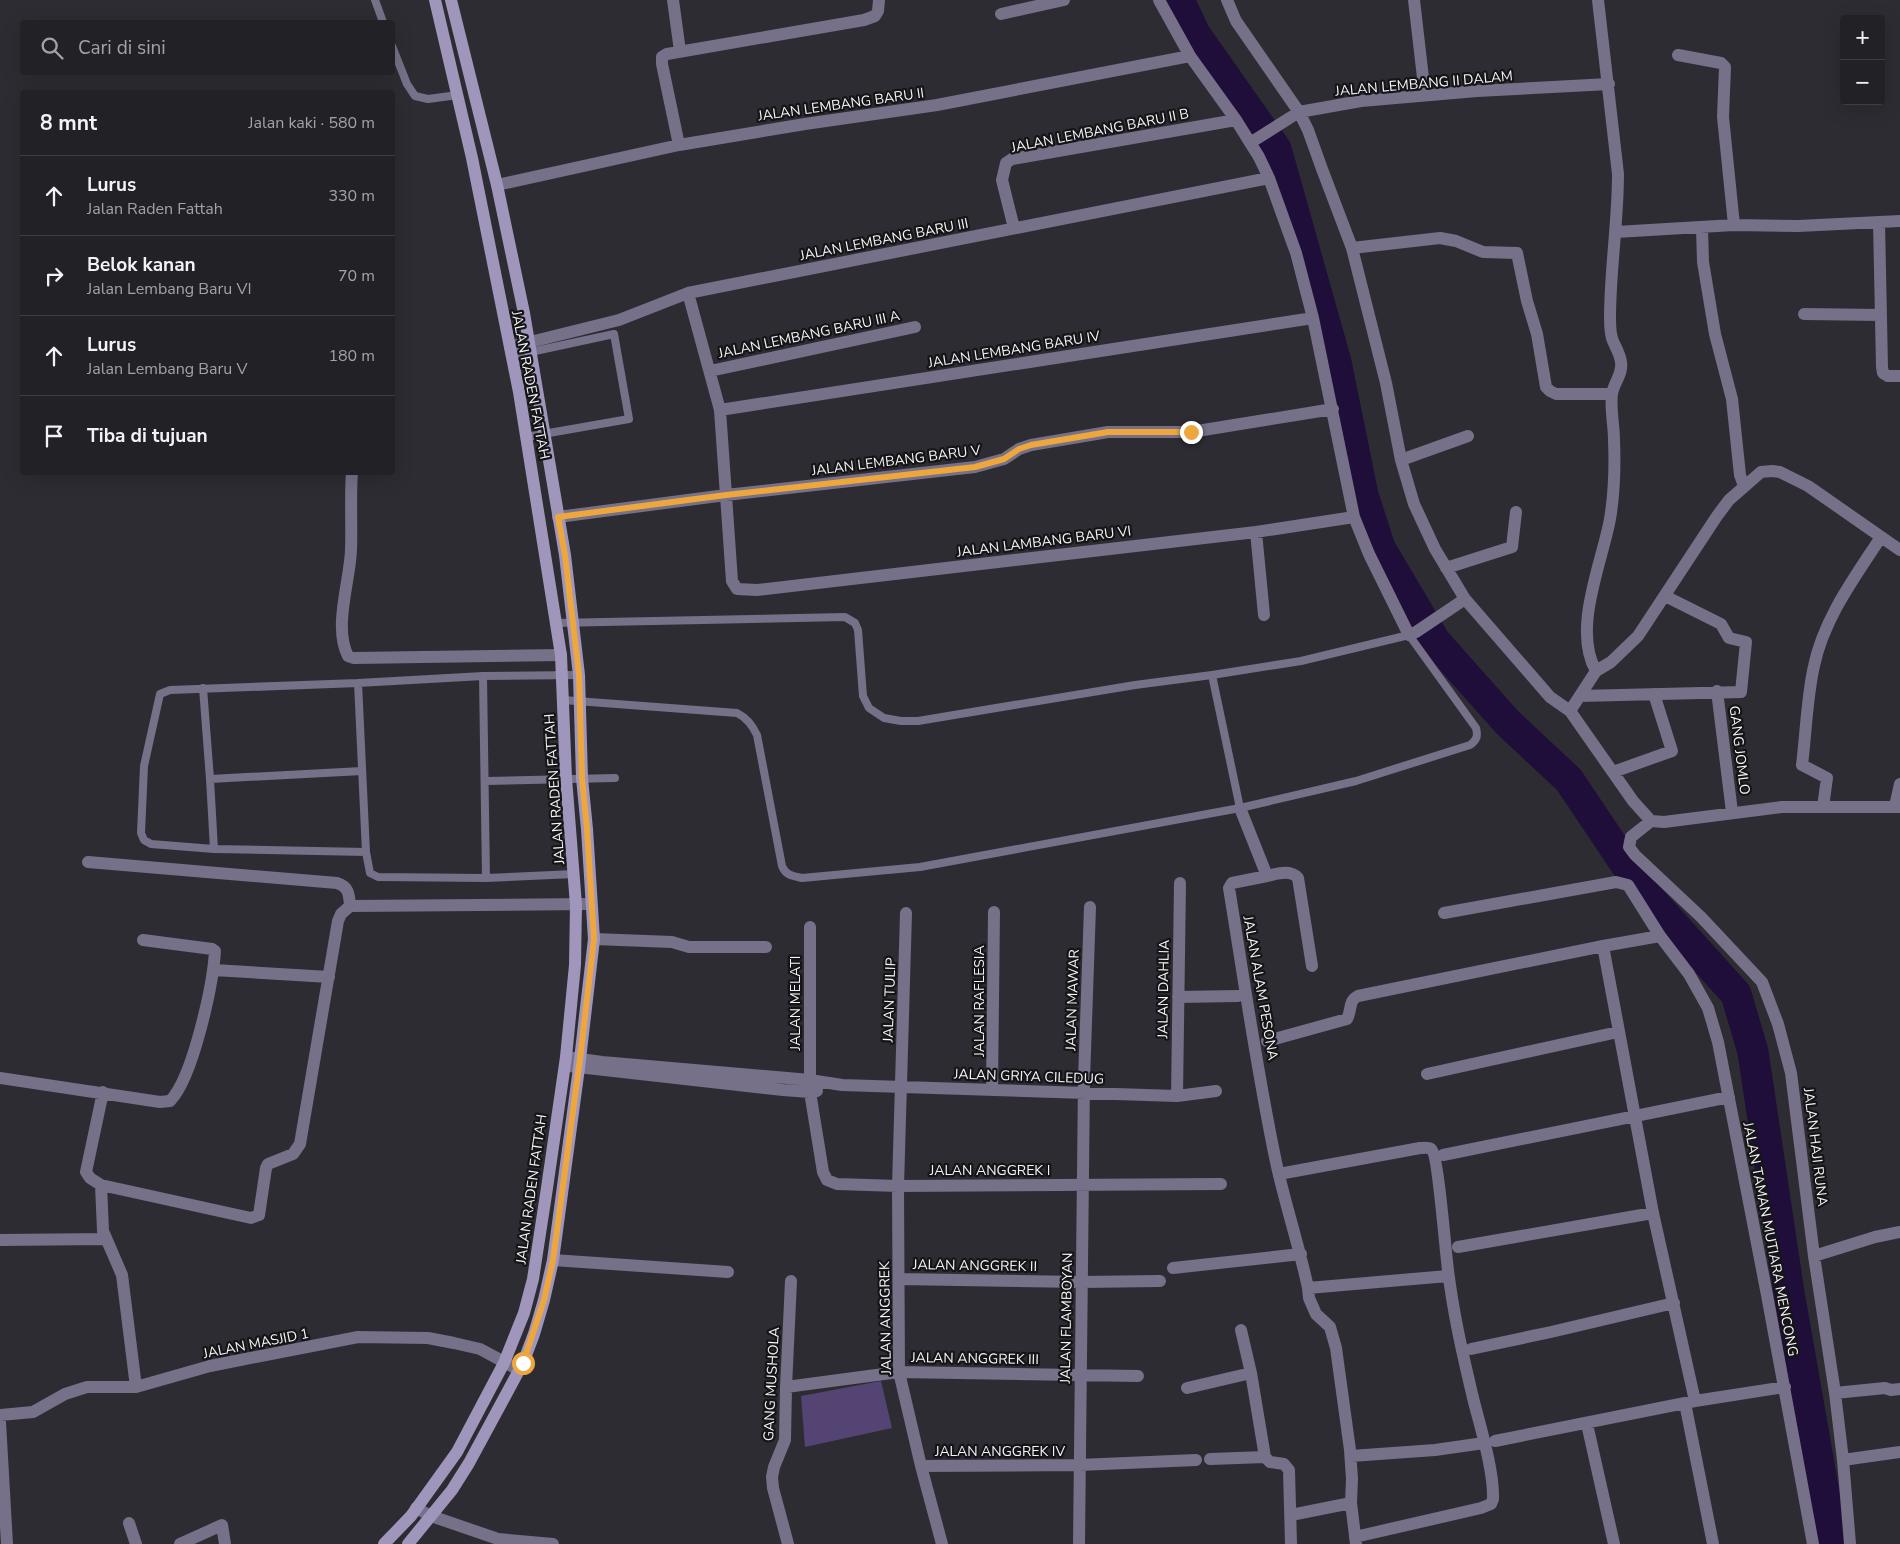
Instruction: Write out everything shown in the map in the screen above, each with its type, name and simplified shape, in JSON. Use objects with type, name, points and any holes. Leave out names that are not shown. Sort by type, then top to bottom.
[{"type":"main road","name":"JALAN RADEN FATTAH","points":[[384,1544],[416,1508],[457,1452],[504,1363],[524,1313],[533,1279],[565,1061],[575,965],[576,905],[566,778],[561,655],[511,352],[458,95],[435,0]]},
{"type":"main road","name":"JALAN RADEN FATTAH","points":[[408,1544],[431,1516],[469,1463],[519,1370],[534,1334],[553,1260],[580,1064],[594,939],[582,778],[579,675],[558,517],[530,348],[497,185],[451,0]]},
{"type":"street","points":[[672,0],[680,51]]},
{"type":"street","points":[[679,145],[662,57],[680,51],[864,20],[875,16],[879,0]]},
{"type":"street","points":[[1001,14],[1064,0]]},
{"type":"street","points":[[1159,0],[1190,56],[1236,120],[1256,139],[1296,253],[1313,318],[1354,517],[1369,554],[1413,633],[1465,599]]},
{"type":"street","points":[[1227,0],[1236,21],[1293,115],[1308,130],[1352,248],[1386,383],[1401,460],[1414,504],[1435,549],[1465,599],[1550,697],[1570,711],[1633,800],[1651,821],[1674,822],[1732,812],[1782,807],[1898,807],[1900,784]]},
{"type":"street","points":[[1414,0],[1424,95]]},
{"type":"street","points":[[1596,671],[1589,648],[1589,613],[1592,591],[1610,518],[1615,442],[1612,394],[1622,372],[1622,361],[1610,332],[1611,277],[1616,232],[1618,174],[1598,0]]},
{"type":"street","points":[[1678,55],[1721,63],[1725,67],[1723,117],[1734,225]]},
{"type":"street","name":"JALAN LEMBANG BARU II","points":[[497,185],[679,145],[805,124],[937,106],[1190,56]]},
{"type":"street","name":"JALAN LEMBANG II DALAM","points":[[1256,139],[1293,115],[1361,101],[1478,91],[1609,84]]},
{"type":"street","name":"JALAN LEMBANG BARU II B","points":[[1014,228],[1002,180],[1006,164],[1012,159],[1236,120]]},
{"type":"street","name":"JALAN LEMBANG BARU III","points":[[511,352],[530,348],[619,320],[688,294],[1269,178]]},
{"type":"street","points":[[1616,232],[1734,225],[1798,226],[1900,221]]},
{"type":"street","points":[[1879,222],[1883,373],[1888,376],[1900,376]]},
{"type":"street","points":[[1702,228],[1703,262],[1709,302],[1715,334],[1732,399],[1738,439],[1740,475],[1744,486]]},
{"type":"street","points":[[1352,248],[1440,238],[1456,241],[1484,252],[1517,252],[1527,301],[1537,334],[1546,387],[1556,394],[1612,394]]},
{"type":"street","points":[[688,294],[720,410],[726,495]]},
{"type":"street","points":[[1804,314],[1881,315]]},
{"type":"street","name":"JALAN LEMBANG BARU IV","points":[[720,410],[1313,318]]},
{"type":"street","name":"JALAN LEMBANG BARU III A","points":[[710,371],[914,327]]},
{"type":"street","name":"JALAN LEMBANG BARU V","points":[[558,517],[726,495],[975,467],[1004,459],[1019,449],[1031,445],[1108,432],[1191,432],[1333,410]]},
{"type":"street","points":[[1401,460],[1468,436]]},
{"type":"street","points":[[1570,711],[1596,671],[1611,662],[1638,636],[1716,516],[1729,500],[1761,472],[1780,472],[1808,486],[1900,550]]},
{"type":"street","points":[[352,475],[350,497],[351,551],[342,639],[348,656],[354,658],[561,655]]},
{"type":"street","name":"JALAN LAMBANG BARU VI","points":[[726,495],[732,581],[737,589],[757,590],[1256,532],[1354,517]]},
{"type":"street","points":[[1446,568],[1512,546],[1516,512]]},
{"type":"street","points":[[1256,532],[1264,615]]},
{"type":"street","points":[[1823,807],[1827,778],[1802,765],[1814,666],[1823,635],[1837,606],[1881,537]]},
{"type":"street","points":[[1580,696],[1741,692],[1746,642],[1729,638],[1720,624],[1665,596]]},
{"type":"street","name":"GANG JOMLO","points":[[1718,692],[1732,812]]},
{"type":"street","points":[[1613,772],[1672,751],[1654,694]]},
{"type":"street","points":[[1240,808],[1267,876],[1289,872],[1298,878],[1312,966]]},
{"type":"street","name":"JALAN HAJI RUNA","points":[[1651,821],[1631,837],[1629,847],[1635,855],[1701,916],[1762,982],[1778,1024],[1791,1073],[1814,1256],[1844,1460],[1850,1544]]},
{"type":"street","points":[[88,862],[336,883],[344,886],[348,891],[350,906]]},
{"type":"street","name":"JALAN ALAM PESONA","points":[[1267,876],[1232,883],[1229,888],[1279,1174],[1301,1254],[1309,1298],[1316,1314],[1330,1328],[1336,1348],[1350,1456],[1352,1479],[1351,1503],[1356,1541]]},
{"type":"street","name":"JALAN TAMAN MUTIARA MENCONG","points":[[1444,913],[1623,882],[1631,888],[1660,936],[1689,974],[1708,1008],[1718,1042],[1813,1544]]},
{"type":"street","name":"JALAN DAHLIA","points":[[1177,1096],[1180,883]]},
{"type":"street","points":[[104,1092],[86,1172],[90,1178],[101,1185],[252,1218],[259,1215],[268,1164],[293,1154],[300,1144],[338,920],[341,914],[350,906],[591,904]]},
{"type":"street","name":"JALAN MAWAR","points":[[1084,1093],[1090,907]]},
{"type":"street","name":"JALAN RAFLESIA","points":[[992,1090],[994,912]]},
{"type":"street","name":"JALAN TULIP","points":[[902,1087],[906,913]]},
{"type":"street","name":"JALAN MELATI","points":[[810,927],[810,1086]]},
{"type":"street","points":[[1268,1040],[1346,1019],[1351,1002],[1358,996],[1660,936]]},
{"type":"street","points":[[594,939],[672,942],[689,947],[766,947]]},
{"type":"street","points":[[0,1078],[104,1092],[160,1102],[170,1101],[177,1094],[184,1081],[198,1035],[214,970],[215,951],[212,949],[143,940]]},
{"type":"street","points":[[1603,946],[1653,1213],[1674,1303],[1713,1544]]},
{"type":"street","points":[[214,970],[329,977]]},
{"type":"street","points":[[1178,997],[1238,996]]},
{"type":"street","points":[[1426,1074],[1618,1032]]},
{"type":"street","name":"JALAN GRIYA CILEDUG","points":[[565,1061],[810,1086],[902,1087],[1177,1096],[1216,1091]]},
{"type":"street","points":[[810,1086],[823,1172],[827,1180],[837,1184],[898,1186]]},
{"type":"street","name":"JALAN ANGGREK","points":[[902,1087],[898,1186],[899,1372],[920,1466],[942,1544]]},
{"type":"street","name":"JALAN FLAMBOYAN","points":[[1079,1544],[1084,1093]]},
{"type":"street","points":[[1443,1155],[1729,1097]]},
{"type":"street","points":[[1279,1174],[1420,1148],[1430,1148],[1434,1156],[1439,1183],[1448,1276],[1461,1350],[1490,1442],[1493,1492],[1491,1504],[1356,1541]]},
{"type":"street","name":"JALAN ANGGREK I","points":[[898,1186],[1221,1184]]},
{"type":"street","points":[[101,1185],[104,1231],[122,1276],[136,1388]]},
{"type":"street","points":[[1458,1247],[1653,1213]]},
{"type":"street","points":[[1814,1256],[1875,1237],[1900,1232]]},
{"type":"street","points":[[0,1240],[106,1239]]},
{"type":"street","points":[[1173,1268],[1301,1254]]},
{"type":"street","points":[[553,1260],[728,1272]]},
{"type":"street","points":[[1308,1288],[1448,1276]]},
{"type":"street","name":"JALAN ANGGREK II","points":[[899,1279],[1081,1282],[1160,1281]]},
{"type":"street","name":"GANG MUSHOLA","points":[[788,1544],[772,1488],[772,1477],[785,1440],[791,1281]]},
{"type":"street","points":[[1472,1348],[1551,1332],[1674,1303]]},
{"type":"street","points":[[1241,1330],[1251,1373],[1265,1457],[1270,1462],[1284,1464],[1289,1470],[1290,1544]]},
{"type":"street","name":"JALAN MASJID 1","points":[[0,1415],[33,1412],[65,1394],[87,1387],[136,1388],[210,1366],[358,1338],[428,1338],[480,1349],[519,1370]]},
{"type":"street","points":[[786,1387],[899,1372]]},
{"type":"street","name":"JALAN ANGGREK III","points":[[899,1372],[1138,1376]]},
{"type":"street","points":[[1187,1388],[1251,1373]]},
{"type":"street","points":[[1350,1456],[1435,1450],[1490,1442],[1690,1402],[1784,1387]]},
{"type":"street","points":[[1835,1393],[1885,1388],[1900,1390]]},
{"type":"street","points":[[0,1422],[7,1544]]},
{"type":"street","points":[[1587,1424],[1614,1544]]},
{"type":"street","points":[[1844,1460],[1900,1452]]},
{"type":"street","points":[[1210,1460],[1265,1457]]},
{"type":"street","name":"JALAN ANGGREK IV","points":[[920,1466],[1079,1465],[1196,1460]]},
{"type":"street","points":[[1291,1515],[1351,1503]]},
{"type":"street","points":[[416,1508],[431,1516],[498,1539],[553,1544]]},
{"type":"street","points":[[128,1523],[136,1544]]},
{"type":"street","points":[[180,1544],[222,1525],[225,1544]]},
{"type":"lane","points":[[374,0],[382,20]]},
{"type":"lane","points":[[395,54],[414,96],[428,99],[458,95]]},
{"type":"lane","points":[[526,437],[629,420],[614,334],[530,348]]},
{"type":"lane","points":[[555,623],[845,617],[855,623],[858,630],[863,696],[869,708],[884,718],[901,722],[918,721],[1135,685],[1301,661],[1413,633],[1476,728],[1478,734],[1476,740],[1470,745],[1356,781],[1240,808],[920,867],[802,878],[790,876],[784,872],[757,735],[750,722],[737,714],[563,700]]},
{"type":"lane","points":[[366,852],[214,849],[151,844],[144,840],[141,833],[144,766],[160,694],[170,690],[203,688],[358,683],[482,676],[579,675]]},
{"type":"lane","points":[[1212,675],[1240,808]]},
{"type":"lane","points":[[482,676],[486,782],[486,878]]},
{"type":"lane","points":[[358,683],[366,852],[370,873],[378,877],[486,878],[574,874]]},
{"type":"lane","points":[[203,688],[214,849]]},
{"type":"lane","points":[[210,779],[362,771]]},
{"type":"lane","points":[[486,782],[566,778],[616,778]]},
{"type":"shaded area","points":[[881,1381],[892,1428],[805,1447],[801,1396]]},
{"type":"waterway","points":[[1179,0],[1195,34],[1276,149],[1336,362],[1363,495],[1380,548],[1435,641],[1508,723],[1569,780],[1644,892],[1736,994],[1753,1052],[1789,1293],[1833,1544]]},
{"type":"route","points":[[523,1363],[544,1300],[553,1260],[594,939],[582,778],[579,675],[565,555],[558,517],[726,495],[975,467],[994,463],[1019,449],[1031,445],[1108,432],[1191,432]]}]
